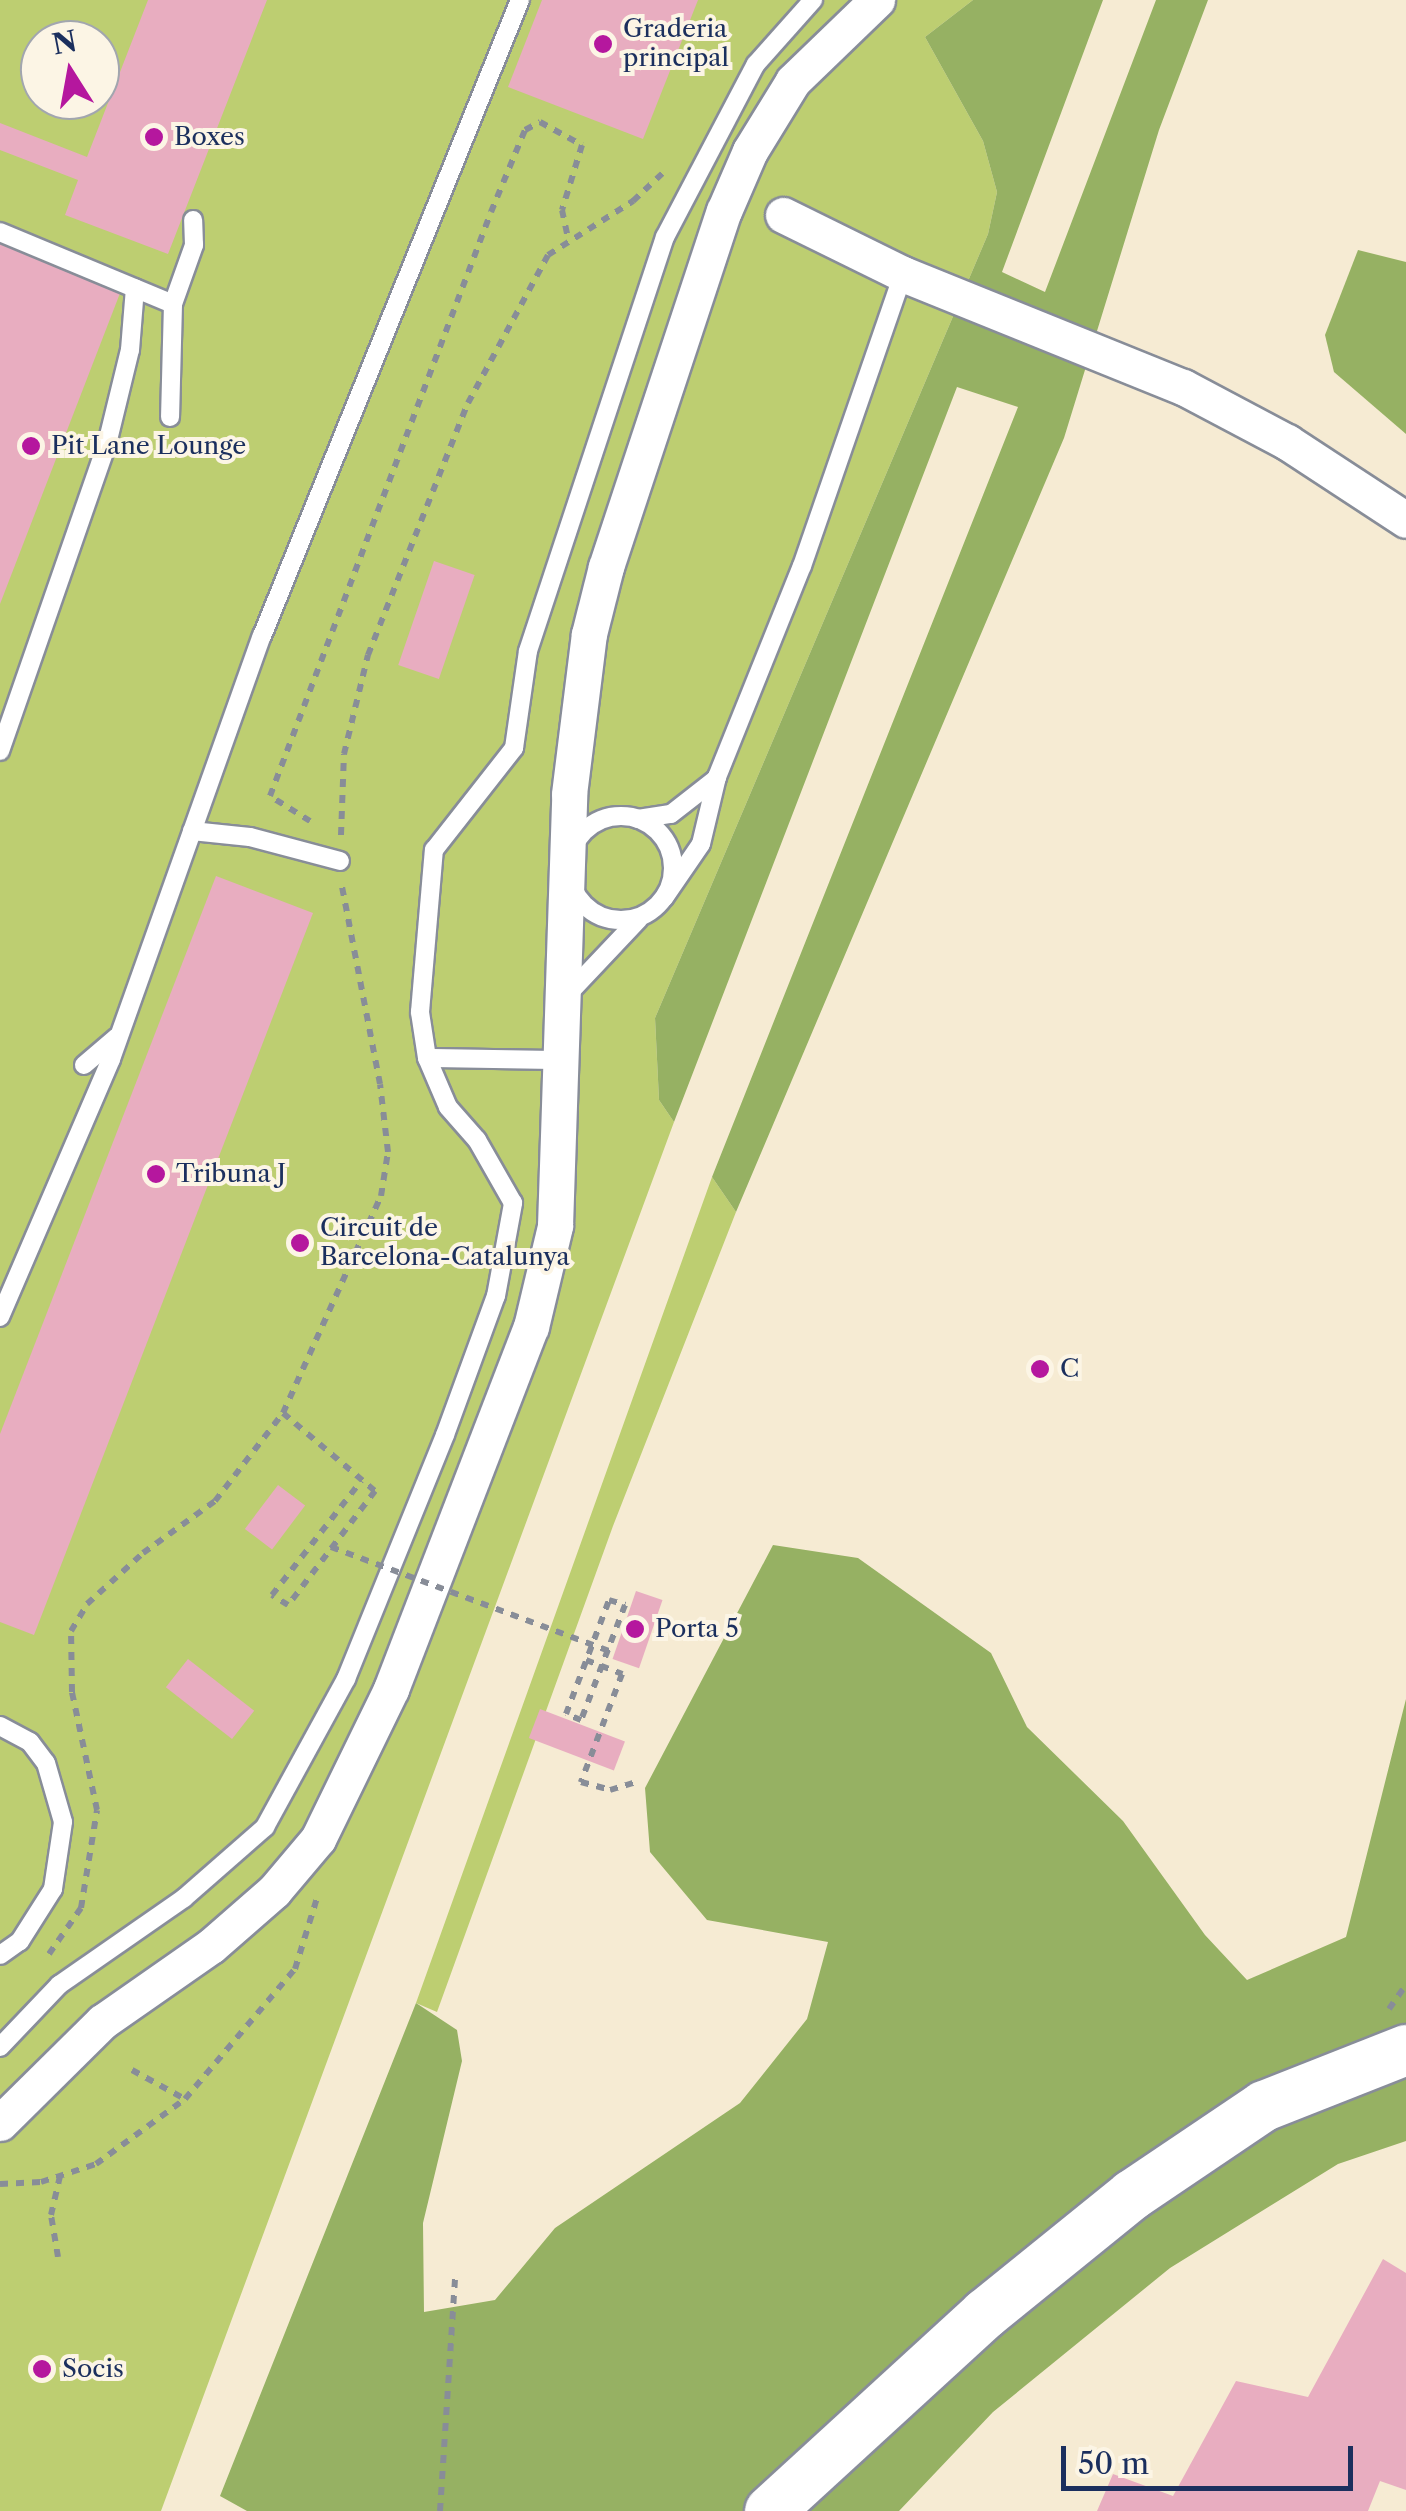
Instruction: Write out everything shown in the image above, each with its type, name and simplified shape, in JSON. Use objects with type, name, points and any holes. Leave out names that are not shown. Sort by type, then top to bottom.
[{"type":"street","points":[[0,2123],[102,2022],[211,1946],[274,1891],[318,1838],[391,1690],[530,1327],[556,1226],[569,794],[589,634],[724,211],[750,151],[794,81],[878,0]]},
{"type":"street","points":[[783,215],[903,274],[1184,387],[1287,442],[1406,520]]},
{"type":"street","points":[[770,2511],[985,2314],[1132,2195],[1264,2106],[1406,2050]]},
{"type":"lane","points":[[0,1317],[118,1037],[192,831],[407,268],[520,0]]},
{"type":"lane","points":[[0,2047],[59,1985],[184,1898],[264,1827],[346,1679],[452,1418],[510,1239],[513,1203],[505,1183],[448,1107],[428,1058],[420,1012],[437,840],[514,748],[528,651],[664,237],[756,64],[813,0]]},
{"type":"lane","points":[[170,417],[173,304],[194,244],[193,220]]},
{"type":"lane","points":[[0,232],[173,304]]},
{"type":"lane","points":[[561,1008],[602,952],[664,898],[701,844],[717,778],[802,566],[903,274]]},
{"type":"lane","points":[[0,751],[107,444],[130,350],[135,288]]},
{"type":"lane","points":[[644,915],[617,920],[592,912],[574,891],[568,865],[577,839],[598,821],[670,814],[717,778]]},
{"type":"lane","points":[[638,820],[668,846],[673,872],[664,898]]},
{"type":"lane","points":[[192,831],[250,837],[340,862]]},
{"type":"lane","points":[[84,1065],[118,1037]]},
{"type":"lane","points":[[428,1058],[560,1060]]},
{"type":"lane","points":[[0,1726],[30,1742],[46,1762],[64,1822],[53,1890],[20,1941],[0,1955]]},
{"type":"path","points":[[324,830],[270,796],[491,212],[525,130],[540,122],[582,145],[562,210],[568,238]]},
{"type":"path","points":[[41,1962],[81,1908],[97,1810],[72,1692],[71,1631],[88,1604],[143,1553],[215,1501],[284,1413],[382,1196],[388,1152],[340,862],[344,754],[368,655],[468,403],[532,276],[568,238],[633,201],[677,158]]},
{"type":"path","points":[[284,1413],[375,1491],[288,1605],[272,1595],[361,1481]]},
{"type":"path","points":[[331,1547],[609,1651]]},
{"type":"path","points":[[609,1600],[625,1606],[580,1720],[566,1714],[586,1660],[609,1600]]},
{"type":"path","points":[[586,1660],[622,1674],[580,1782],[610,1790],[636,1782]]},
{"type":"path","points":[[0,2184],[60,2176],[96,2164],[185,2099],[295,1969],[325,1875],[318,1838]]},
{"type":"path","points":[[132,2070],[185,2099]]},
{"type":"path","points":[[58,2256],[51,2216],[60,2176]]},
{"type":"path","points":[[440,2511],[455,2276]]},
{"type":"green space","name":"Circuit de Barcelona-Catalunya","points":[[0,0],[973,0],[925,37],[983,141],[997,192],[988,234],[655,1018],[659,1100],[674,1122],[161,2511],[0,2511]]},
{"type":"green space","points":[[973,0],[1103,0],[1002,272],[1045,292],[1156,0],[1208,0],[1159,130],[1064,438],[736,1212],[712,1177],[1018,407],[957,387],[674,1122],[659,1100],[655,1018],[988,234],[997,192],[983,141],[925,37]]},
{"type":"green space","points":[[1358,250],[1406,262],[1406,434],[1334,372],[1325,335]]},
{"type":"green space","points":[[712,1177],[736,1212],[613,1526],[437,2012],[416,2003]]},
{"type":"green space","points":[[773,1545],[858,1558],[991,1653],[1027,1727],[1123,1821],[1205,1935],[1247,1980],[1346,1937],[1406,1699],[1406,2141],[1338,2164],[1170,2268],[993,2412],[899,2511],[247,2511],[220,2496],[416,2003],[457,2030],[462,2061],[423,2223],[424,2312],[495,2300],[555,2228],[740,2103],[807,2019],[828,1942],[707,1920],[650,1852],[645,1788]]},
{"type":"building","name":"Boxes","points":[[148,0],[267,0],[168,254],[65,215],[78,180],[0,150],[0,123],[87,157],[101,120],[120,120],[120,72]]},
{"type":"building","name":"Graderia principal","points":[[542,0],[698,0],[643,139],[508,87]]},
{"type":"building","name":"Pit Lane Lounge","points":[[0,242],[122,288],[0,604]]},
{"type":"building","points":[[434,561],[475,575],[439,679],[398,665]]},
{"type":"building","name":"Tribuna J","points":[[216,876],[313,913],[34,1635],[0,1622],[0,1434]]},
{"type":"building","points":[[278,1485],[305,1505],[272,1549],[245,1529]]},
{"type":"building","points":[[636,1591],[662,1600],[639,1668],[613,1659]]},
{"type":"building","points":[[188,1659],[254,1711],[232,1739],[166,1687]]},
{"type":"building","points":[[540,1709],[625,1742],[614,1771],[529,1738]]},
{"type":"building","points":[[1383,2259],[1406,2273],[1406,2490],[1380,2481],[1368,2511],[1097,2511],[1113,2474],[1173,2496],[1236,2381],[1308,2397]]},
{"type":"place","name":"Graderia principal","points":[[603,44]]},
{"type":"place","name":"Boxes","points":[[154,137]]},
{"type":"place","name":"Pit Lane Lounge","points":[[31,446]]},
{"type":"place","name":"Tribuna J","points":[[156,1174]]},
{"type":"place","name":"Circuit de Barcelona-Catalunya","points":[[300,1243]]},
{"type":"place","name":"C","points":[[1040,1369]]},
{"type":"place","name":"Porta 5","points":[[635,1629]]},
{"type":"place","name":"Socis","points":[[42,2369]]}]
